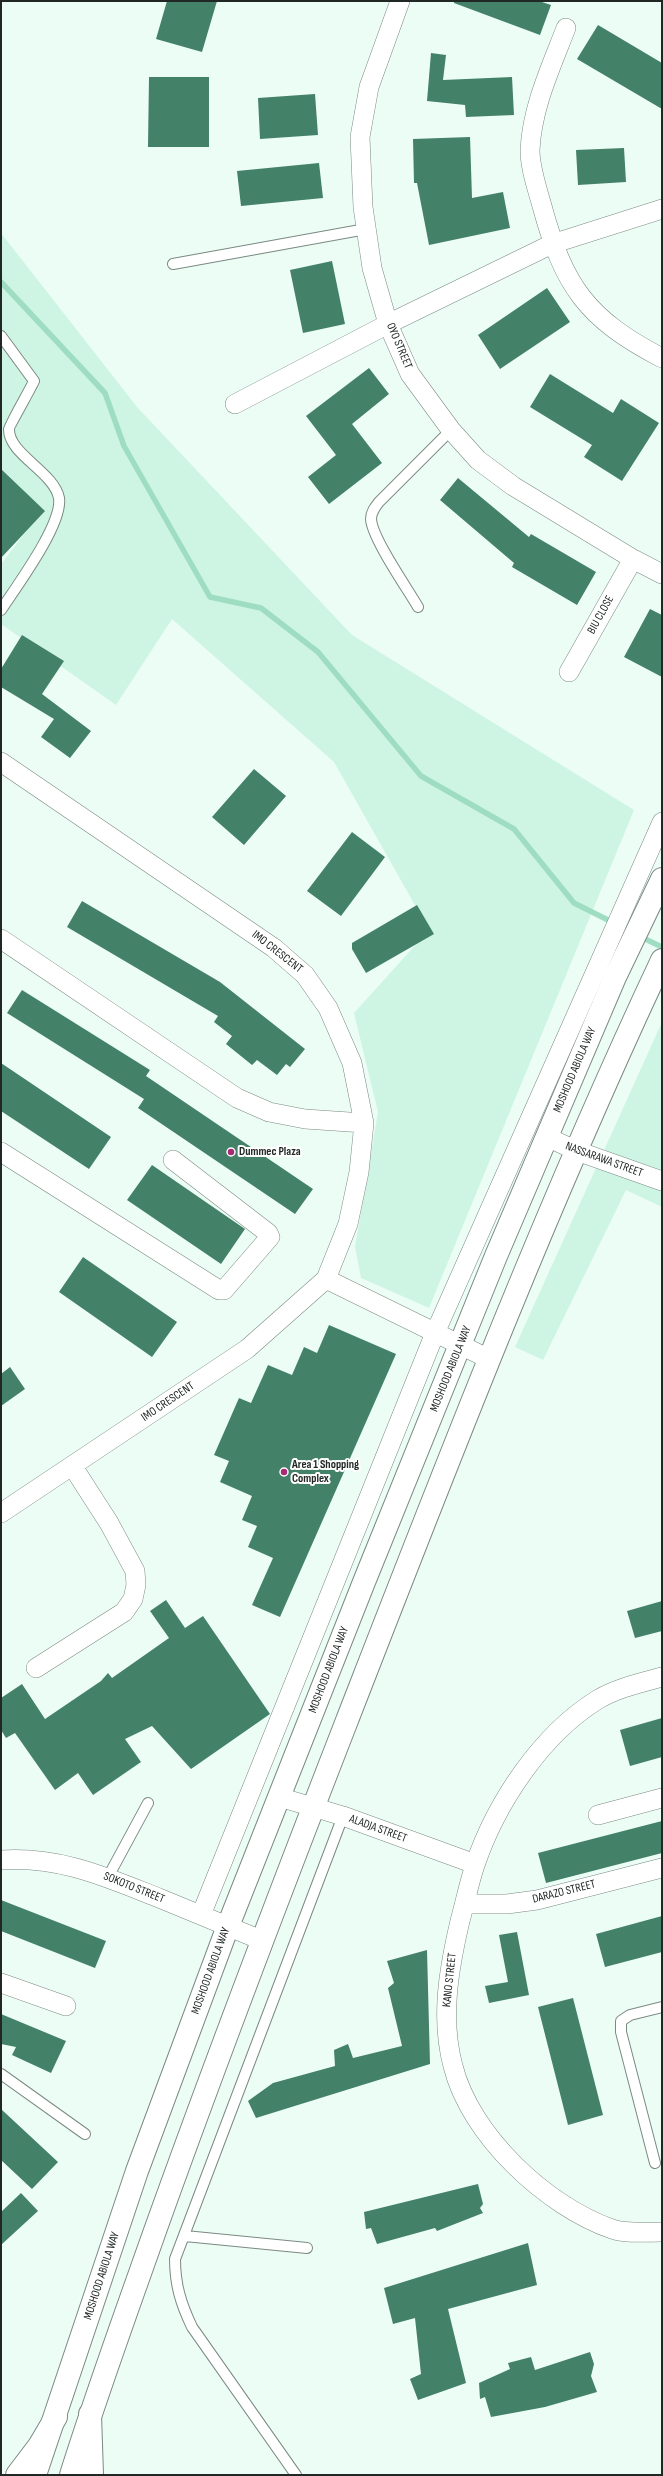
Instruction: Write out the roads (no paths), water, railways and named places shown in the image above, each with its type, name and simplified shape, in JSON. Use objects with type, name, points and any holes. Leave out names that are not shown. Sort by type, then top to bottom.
[{"type":"main road","name":"MOSHOOD ABIOLA WAY","points":[[35,2475],[56,2417],[137,2170],[228,1926],[279,1796],[460,1346],[547,1137],[615,977],[662,879]]},
{"type":"main road","points":[[71,2475],[90,2414],[262,1940],[313,1808],[489,1360],[577,1151],[662,960]]},
{"type":"main road","points":[[90,2414],[92,2475]]},
{"type":"main road","points":[[17,2475],[39,2446],[56,2417]]},
{"type":"street","name":"OYO STREET","points":[[400,1],[369,87],[360,137],[363,207],[372,268],[388,324],[410,374],[451,430],[478,460],[513,486],[633,559],[662,574]]},
{"type":"street","points":[[566,28],[537,106],[530,150],[535,181],[552,244],[569,279],[585,304],[604,322],[662,358]]},
{"type":"street","points":[[235,404],[388,324],[552,244],[662,209]]},
{"type":"street","name":"BIU CLOSE","points":[[570,672],[633,559]]},
{"type":"street","name":"IMO CRESCENT","points":[[1,762],[274,948],[305,974],[328,1008],[342,1036],[352,1063],[364,1123],[359,1172],[348,1224],[326,1279],[247,1349],[73,1467],[1,1513]]},
{"type":"street","points":[[201,1915],[434,1333],[662,822]]},
{"type":"street","points":[[1,939],[237,1098],[269,1112],[306,1119],[364,1123]]},
{"type":"street","name":"NASSARAWA STREET","points":[[547,1137],[577,1151],[662,1181]]},
{"type":"street","points":[[1,1152],[219,1290],[224,1290],[270,1237],[268,1233],[173,1160]]},
{"type":"street","points":[[326,1279],[489,1360]]},
{"type":"street","points":[[36,1668],[124,1612],[133,1598],[136,1585],[135,1571],[109,1523],[73,1467]]},
{"type":"street","name":"KANO STREET","points":[[662,1677],[626,1686],[597,1700],[546,1743],[524,1771],[506,1798],[475,1864],[450,1963],[446,2012],[453,2066],[472,2112],[499,2150],[533,2184],[576,2213],[614,2230],[662,2232]]},
{"type":"street","name":"ALADJA STREET","points":[[279,1796],[313,1808],[343,1816],[475,1864]]},
{"type":"street","points":[[598,1815],[662,1798]]},
{"type":"street","name":"SOKOTO STREET","points":[[1,1860],[46,1860],[69,1864],[108,1877],[262,1940]]},
{"type":"street","name":"DARAZO STREET","points":[[465,1904],[507,1904],[537,1900],[662,1868]]},
{"type":"street","points":[[1,1983],[66,2006]]},
{"type":"lane","points":[[173,264],[366,229]]},
{"type":"lane","points":[[1,336],[34,381],[8,428],[10,440],[16,449],[29,458],[50,483],[59,498],[55,524],[1,610]]},
{"type":"lane","points":[[418,607],[387,555],[371,519],[373,510],[379,502],[451,430]]},
{"type":"lane","points":[[108,1877],[148,1802]]},
{"type":"lane","points":[[296,2475],[192,2327],[180,2302],[175,2281],[176,2260],[343,1816]]},
{"type":"lane","points":[[655,2163],[621,2032],[621,2021],[630,2015],[662,2007]]},
{"type":"lane","points":[[1,2074],[85,2134]]},
{"type":"lane","points":[[185,2236],[307,2248]]},
{"type":"waterway","points":[[1,282],[105,393],[124,446],[210,597],[261,608],[318,652],[421,776],[514,829],[574,903],[614,923]]},
{"type":"waterway","points":[[639,936],[662,947]]},
{"type":"place","name":"Dummec Plaza","points":[[231,1152]]},
{"type":"place","name":"Area 1 Shopping Complex","points":[[284,1472]]}]
